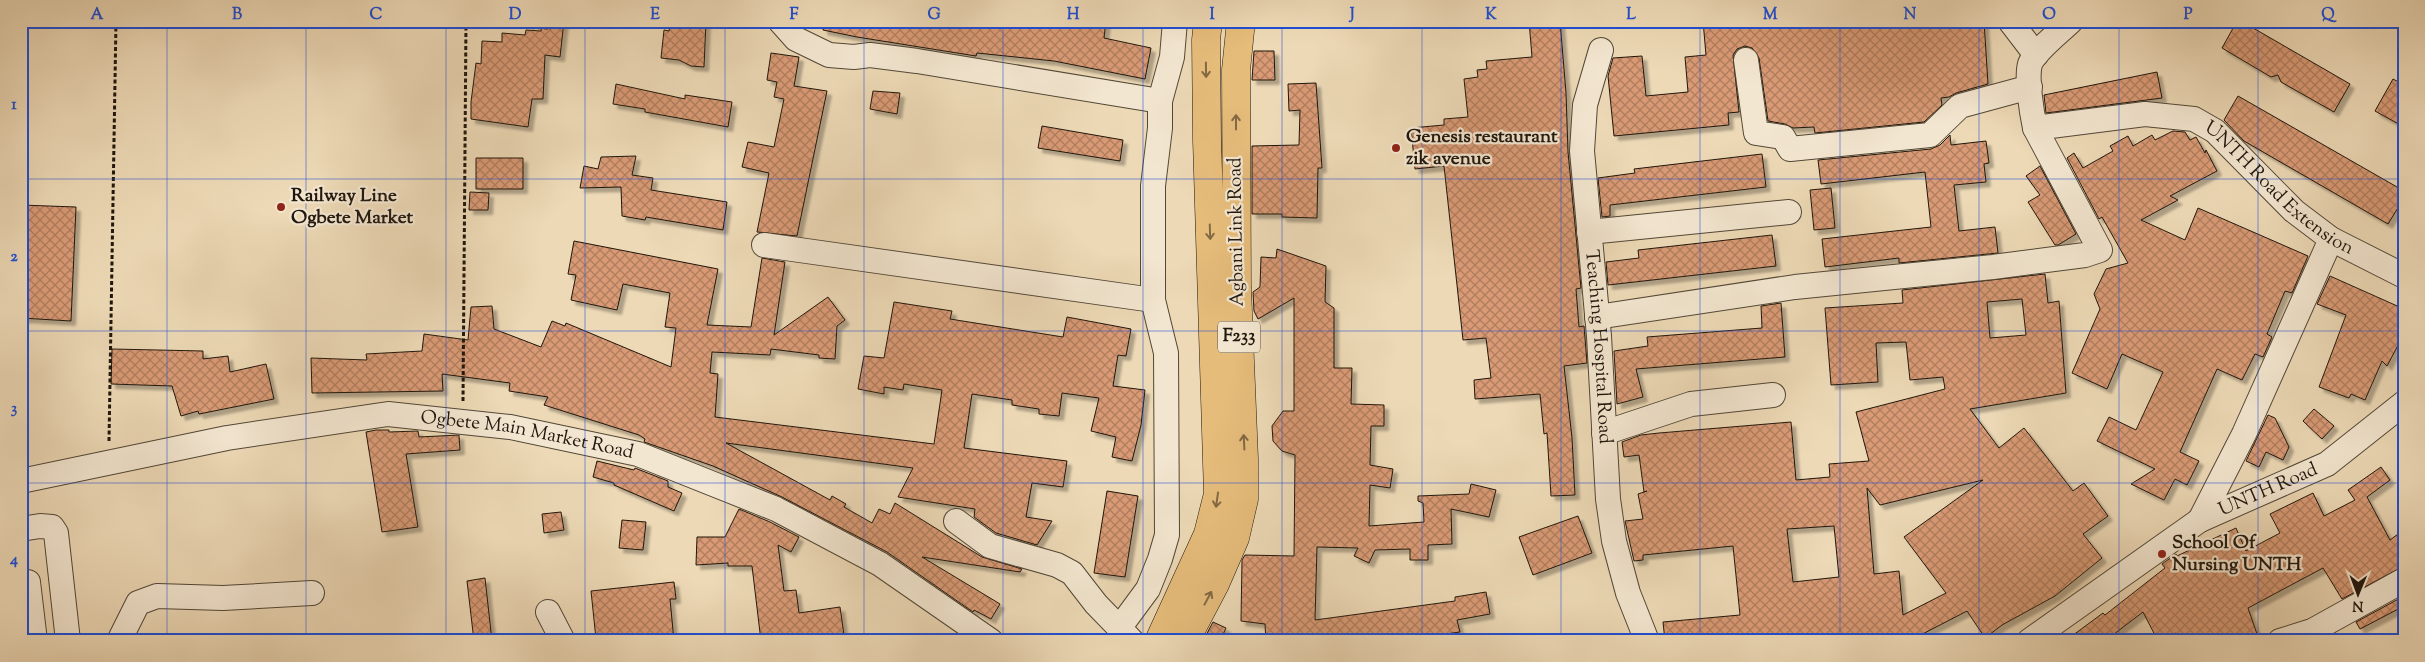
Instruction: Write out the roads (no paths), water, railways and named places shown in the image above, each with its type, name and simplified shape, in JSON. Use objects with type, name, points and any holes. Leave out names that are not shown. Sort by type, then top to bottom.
[{"type":"main road","name":"Agbani Link Road","points":[[1159,641],[1208,534],[1218,494],[1207,146],[1206,40],[1208,21]]},
{"type":"main road","name":"Agbani Link Road","points":[[1185,641],[1215,584],[1235,538],[1244,498],[1237,288],[1236,70],[1241,21]]},
{"type":"street","points":[[780,21],[796,39],[829,55],[854,57],[870,55],[917,61],[1160,101]]},
{"type":"street","points":[[956,521],[990,546],[1065,568],[1072,573],[1096,604],[1126,634],[1148,589],[1167,535],[1166,353],[1153,300],[1152,186],[1160,128],[1160,101],[1172,57],[1175,21]]},
{"type":"street","points":[[2010,21],[2036,56]]},
{"type":"street","points":[[1597,316],[1795,287],[1993,267],[2085,255],[2100,250],[2035,128],[2030,87],[2030,65],[2036,56],[2071,21]]},
{"type":"street","name":"Teaching Hospital Road","points":[[1601,50],[1585,105],[1582,151],[1597,316],[1608,499],[1614,541],[1628,593],[1647,641]]},
{"type":"street","points":[[1746,60],[1756,133],[1783,138],[1790,149],[1930,134],[1960,106],[2030,87]]},
{"type":"street","name":"UNTH Road Extension","points":[[2035,128],[2145,114],[2194,119],[2215,131],[2294,211],[2331,238],[2404,276]]},
{"type":"street","points":[[1589,232],[1789,212]]},
{"type":"street","points":[[2200,520],[2244,434],[2331,238]]},
{"type":"street","points":[[764,245],[1153,300]]},
{"type":"street","points":[[1604,434],[1691,404],[1773,395]]},
{"type":"street","name":"UNTH Road","points":[[2029,641],[2200,520],[2327,464],[2404,403]]},
{"type":"street","name":"Ogbete Main Market Road","points":[[21,481],[227,438],[388,414],[510,427],[638,454],[776,510],[880,564],[991,641]]},
{"type":"street","points":[[21,529],[52,526],[56,533],[68,641]]},
{"type":"street","points":[[2280,641],[2312,631],[2404,580]]},
{"type":"street","points":[[35,641],[24,582],[60,582]]},
{"type":"street","points":[[119,641],[138,603],[157,596],[223,598],[312,593]]},
{"type":"street","points":[[548,612],[563,641]]},
{"type":"place","name":"Genesis restaurant zik avenue","points":[[1396,148]]},
{"type":"place","name":"Railway Line Ogbete Market","points":[[281,207]]},
{"type":"place","name":"School Of Nursing UNTH","points":[[2162,554]]}]
